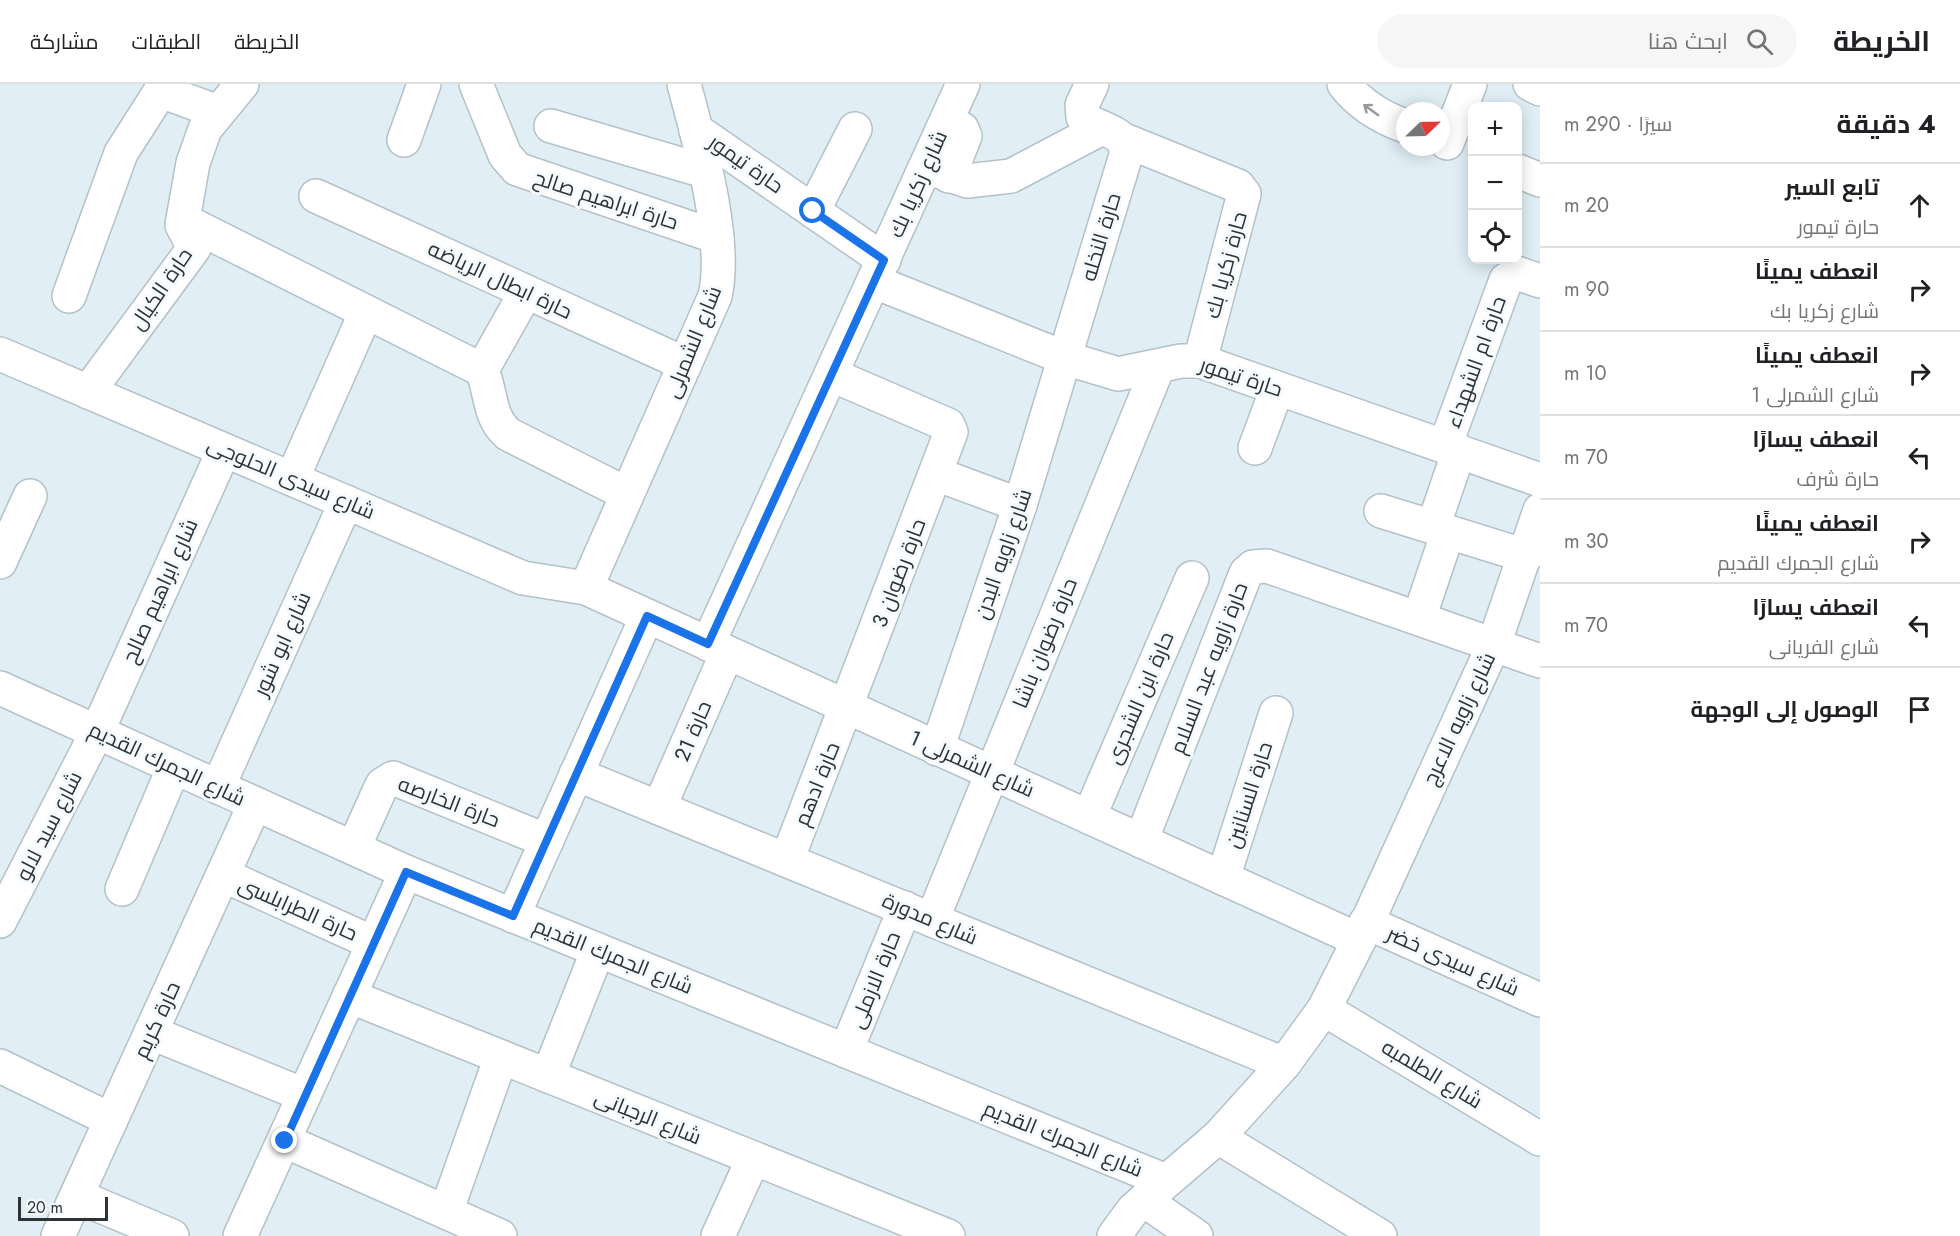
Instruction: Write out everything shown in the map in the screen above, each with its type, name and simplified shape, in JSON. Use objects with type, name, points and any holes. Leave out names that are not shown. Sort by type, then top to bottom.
[{"type":"street","name":"حارة الكيال","points":[[88,392],[194,248],[193,241],[184,231],[183,220],[193,163],[205,129],[242,84]]},
{"type":"street","points":[[404,140],[424,84]]},
{"type":"street","name":"حارة ابراهيم صالح","points":[[476,84],[505,155],[517,169],[717,237]]},
{"type":"street","name":"شارع الشمرلى","points":[[586,588],[715,296],[720,264],[717,237],[696,130],[684,84]]},
{"type":"street","name":"شارع زكريا بك","points":[[717,648],[832,375],[879,271],[938,172],[947,121],[963,84]]},
{"type":"street","points":[[1092,84],[1082,105],[1082,114],[1086,120],[1113,134]]},
{"type":"street","points":[[1344,84],[1364,105],[1380,116],[1396,122]]},
{"type":"street","points":[[1453,145],[1470,84]]},
{"type":"street","points":[[1530,84],[1540,88]]},
{"type":"street","points":[[69,296],[121,153],[163,87],[218,112]]},
{"type":"street","points":[[551,126],[704,171]]},
{"type":"street","points":[[813,211],[855,129]]},
{"type":"street","name":"حارة تيمور","points":[[696,130],[813,211],[879,271],[1065,358],[1118,374],[1181,361],[1200,361],[1540,480]]},
{"type":"street","points":[[938,172],[968,181],[1011,176],[1113,134]]},
{"type":"street","name":"حارة النخله","points":[[1065,358],[1126,155],[1113,134]]},
{"type":"street","name":"حارة زكريا بك","points":[[1113,134],[1238,186],[1244,194],[1200,361]]},
{"type":"street","points":[[1522,173],[1540,180]]},
{"type":"street","name":"حارة ابطال الرياضه","points":[[316,196],[685,364]]},
{"type":"street","points":[[183,220],[482,370]]},
{"type":"street","name":"حارة ام الشهداء","points":[[1452,448],[1506,280],[1517,273],[1540,281]]},
{"type":"street","points":[[526,292],[482,370],[491,412],[498,425],[508,434],[627,494]]},
{"type":"street","points":[[292,479],[366,312]]},
{"type":"street","name":"شارع سيدى الحلوجى","points":[[0,354],[523,578],[586,588]]},
{"type":"street","name":"شارع زاويه البدن","points":[[937,748],[1020,505],[1065,358]]},
{"type":"street","name":"حارة رضوان باشا","points":[[918,914],[992,773],[1158,367]]},
{"type":"street","name":"حارة رضوان 3","points":[[832,375],[948,425],[950,437],[847,708]]},
{"type":"street","points":[[1255,448],[1277,389]]},
{"type":"street","points":[[1419,618],[1441,530],[1452,448]]},
{"type":"street","name":"شارع ابراهيم صالح","points":[[97,732],[224,450]]},
{"type":"street","points":[[936,474],[1020,505]]},
{"type":"street","points":[[0,562],[30,495]]},
{"type":"street","name":"شارع ابو شور","points":[[218,787],[346,502]]},
{"type":"street","name":"شارع زاويه الاعرج","points":[[1114,1236],[1133,1210],[1218,1137],[1284,1065],[1324,1009],[1363,931],[1494,644],[1527,556],[1540,510]]},
{"type":"street","points":[[1382,511],[1527,556]]},
{"type":"street","name":"حارة زاويه عبد السلام","points":[[1142,841],[1249,569],[1267,566],[1540,661]]},
{"type":"street","name":"حارة ابن الشجرى","points":[[1089,817],[1192,578]]},
{"type":"street","name":"شارع الشمرلى 1","points":[[586,588],[1223,878],[1363,931]]},
{"type":"street","points":[[513,916],[647,616]]},
{"type":"street","name":"حارة 21","points":[[659,808],[717,648]]},
{"type":"street","name":"شارع الجمرك القديم","points":[[0,688],[406,872],[846,1051],[1155,1191],[1196,1236]]},
{"type":"street","name":"حارة ادهم","points":[[787,860],[847,708]]},
{"type":"street","name":"حارة السنانين","points":[[1223,878],[1276,713]]},
{"type":"street","name":"شارع سيد لالو","points":[[0,921],[97,732]]},
{"type":"street","points":[[122,889],[174,766]]},
{"type":"street","name":"شارع مدورة","points":[[576,774],[1284,1065]]},
{"type":"street","name":"حارة الخارصه","points":[[354,847],[382,784],[393,778],[547,841]]},
{"type":"street","name":"حارة كريم","points":[[58,1236],[255,804]]},
{"type":"street","points":[[240,1236],[406,872]]},
{"type":"street","name":"حارة الطرابلسى","points":[[222,875],[373,943]]},
{"type":"street","name":"حارة الازملى","points":[[846,1051],[918,914]]},
{"type":"street","name":"شارع سيدى خضر","points":[[1363,931],[1537,989]]},
{"type":"street","points":[[548,1076],[598,950]]},
{"type":"street","name":"شارع الرجبانى","points":[[349,996],[948,1236]]},
{"type":"street","name":"شارع الطلمبه","points":[[1324,1009],[1540,1139]]},
{"type":"street","points":[[152,1033],[304,1095]]},
{"type":"street","points":[[446,1212],[501,1057]]},
{"type":"street","points":[[0,1066],[111,1120]]},
{"type":"street","points":[[1218,1137],[1380,1236]]},
{"type":"street","points":[[285,1141],[500,1236]]},
{"type":"street","points":[[718,1236],[753,1159]]},
{"type":"street","points":[[77,1196],[172,1236]]},
{"type":"route","points":[[285,1141],[406,872],[513,916],[647,616],[708,644],[884,260],[813,211]]}]
